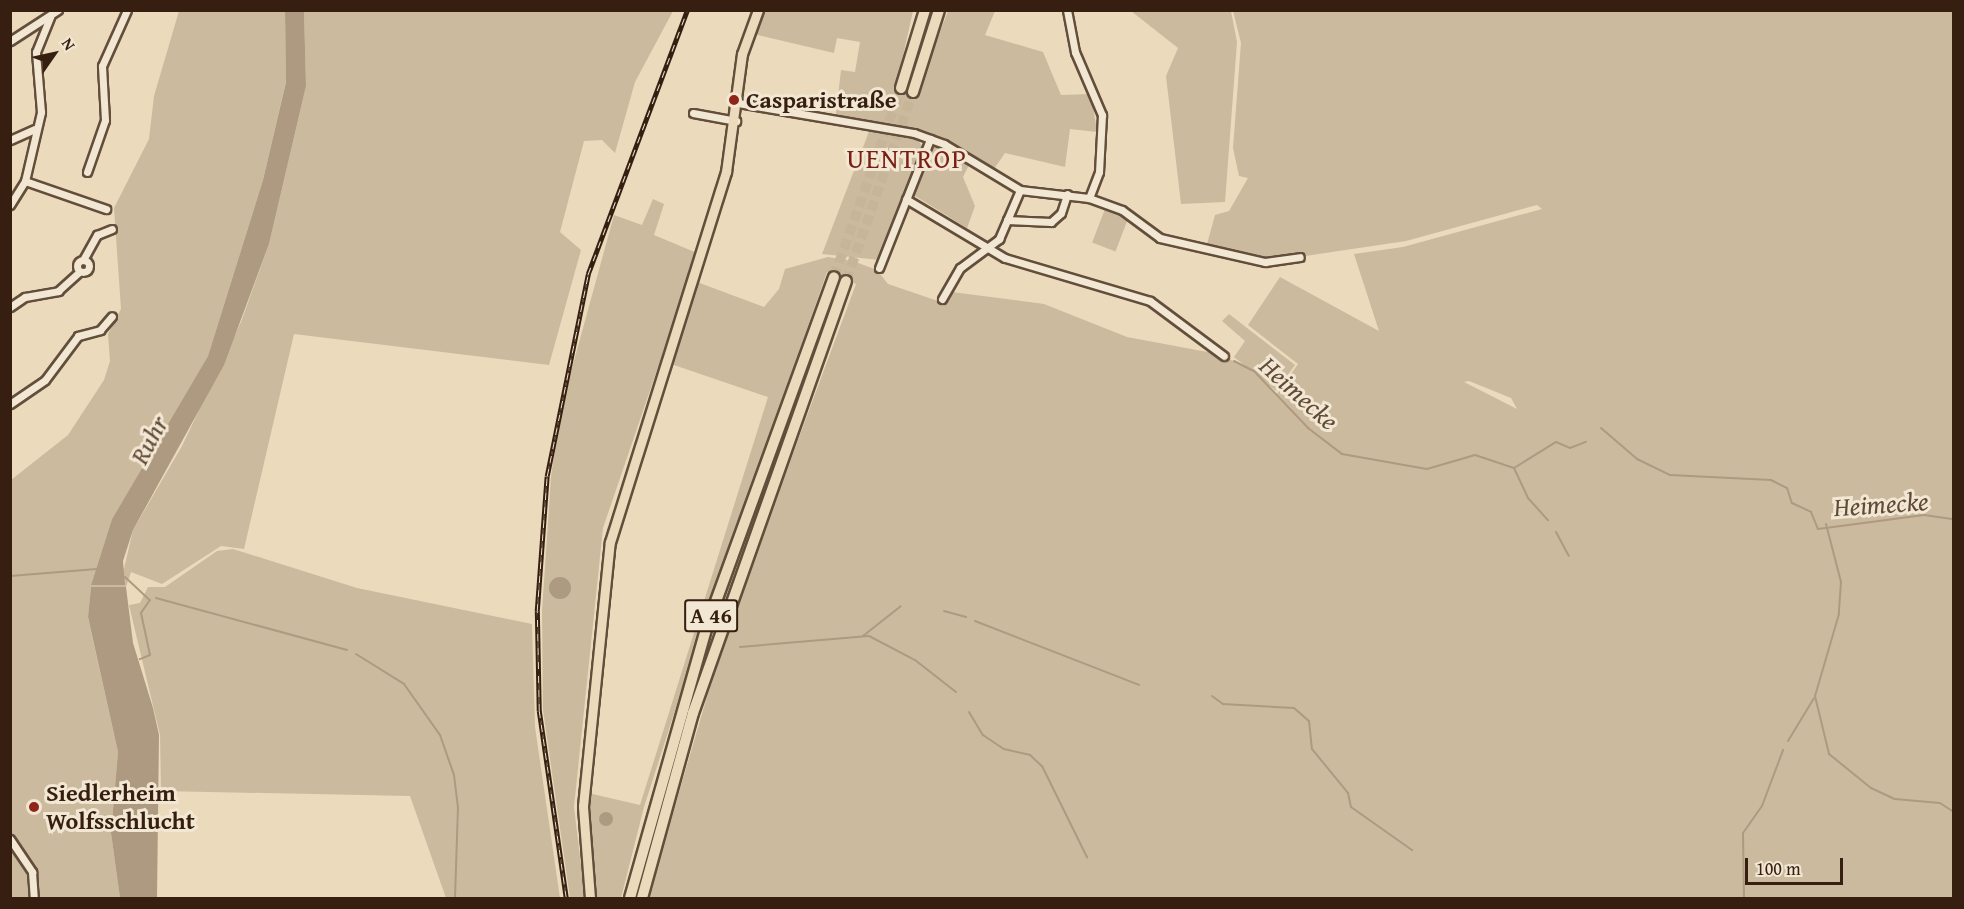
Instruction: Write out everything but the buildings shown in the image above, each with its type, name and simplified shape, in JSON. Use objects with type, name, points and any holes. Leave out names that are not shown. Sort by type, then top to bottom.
[{"type":"highway","points":[[913,52],[920,10]]},
{"type":"highway","points":[[901,88],[925,10]]},
{"type":"highway","points":[[913,92],[940,10]]},
{"type":"highway","name":"A 46","points":[[630,898],[707,626],[834,277]]},
{"type":"highway","name":"A 46","points":[[642,898],[693,713],[846,281]]},
{"type":"main road","points":[[590,898],[583,806],[610,542],[693,282],[736,121],[742,54],[758,10]]},
{"type":"street","points":[[10,41],[58,10]]},
{"type":"street","points":[[87,172],[105,120],[102,66],[127,10]]},
{"type":"street","points":[[1066,10],[1075,52],[1102,115],[1099,171],[1089,198]]},
{"type":"street","points":[[10,205],[25,181],[43,95],[36,52],[50,16]]},
{"type":"street","points":[[738,104],[930,139],[1020,190],[1089,198],[1140,218],[1160,238],[1265,262],[1300,257]]},
{"type":"street","points":[[693,113],[736,121]]},
{"type":"street","points":[[10,140],[35,129]]},
{"type":"street","points":[[879,268],[930,139]]},
{"type":"street","points":[[25,181],[106,209]]},
{"type":"street","points":[[942,299],[960,268],[989,248],[1007,220],[1020,190]]},
{"type":"street","points":[[1007,220],[1051,222],[1061,213],[1067,194]]},
{"type":"street","points":[[906,199],[989,248],[1034,270],[1067,273],[1150,301],[1224,356]]},
{"type":"street","points":[[10,307],[26,297],[58,291],[79,272],[89,269],[83,260],[97,235],[112,229]]},
{"type":"street","points":[[10,404],[45,380],[78,336],[100,330],[112,316]]},
{"type":"street","points":[[10,839],[32,872],[34,898]]},
{"type":"shaded area","points":[[179,11],[285,11],[286,81],[263,180],[208,356],[112,519],[91,585],[123,573],[133,530],[182,446],[241,322],[269,244],[306,86],[304,11],[673,11],[635,82],[615,153],[602,140],[584,141],[560,232],[581,250],[549,365],[294,334],[244,549],[221,546],[162,584],[131,572],[126,587],[91,587],[88,618],[118,752],[111,833],[120,898],[11,898],[11,480],[68,435],[104,380],[110,361],[108,334],[121,309],[114,208],[149,139],[154,96]]},
{"type":"shaded area","points":[[285,11],[304,11],[306,86],[269,244],[224,365],[133,530],[123,561],[125,585],[91,585],[112,519],[208,356],[263,180],[286,82]]},
{"type":"shaded area","points":[[764,11],[913,11],[897,83],[918,90],[948,11],[995,11],[985,35],[1043,52],[1061,95],[1091,94],[1097,132],[1070,129],[1065,167],[1005,153],[994,169],[936,136],[836,114],[841,70],[855,72],[860,42],[837,38],[834,53],[754,34]]},
{"type":"shaded area","points":[[1131,11],[1231,11],[1237,42],[1225,202],[1181,204],[1166,76],[1178,48]]},
{"type":"shaded area","points":[[1233,11],[1953,11],[1953,898],[648,898],[724,639],[856,284],[827,272],[699,636],[644,807],[621,898],[596,898],[588,793],[640,805],[768,397],[671,364],[697,282],[764,307],[779,289],[785,269],[828,257],[853,261],[877,270],[888,284],[941,302],[948,301],[952,292],[1044,304],[1127,337],[1218,354],[1255,371],[1277,394],[1298,364],[1248,325],[1280,277],[1379,331],[1354,254],[1403,247],[1542,209],[1537,205],[1406,241],[1265,262],[1207,244],[1215,215],[1229,211],[1248,178],[1239,176],[1233,148],[1241,43]],"holes":[[[1469,381],[1511,398],[1517,409],[1464,382]]]},
{"type":"shaded area","points":[[870,129],[918,140],[923,148],[880,260],[822,254]]},
{"type":"shaded area","points":[[937,144],[970,163],[963,177],[975,206],[967,228],[912,194],[929,149]]},
{"type":"shaded area","points":[[653,199],[664,204],[654,235],[697,253],[603,528],[574,807],[585,898],[570,898],[543,710],[542,611],[551,477],[560,412],[614,215],[642,225]]},
{"type":"shaded area","points":[[1105,209],[1128,218],[1115,252],[1092,243]]},
{"type":"shaded area","points":[[1229,314],[1295,365],[1276,391],[1234,357],[1245,341],[1222,321]]},
{"type":"shaded area","points":[[233,549],[357,588],[532,624],[535,727],[560,898],[446,898],[410,796],[161,791],[160,735],[129,605],[140,603],[148,587],[165,587],[217,551]]},
{"type":"shaded area","points":[[560,577],[568,580],[571,588],[568,596],[560,599],[552,596],[549,588],[552,580]]},
{"type":"shaded area","points":[[91,587],[126,587],[133,643],[159,735],[157,898],[120,898],[111,833],[118,752],[88,617]]},
{"type":"shaded area","points":[[606,812],[611,814],[613,819],[611,824],[606,826],[601,824],[599,819],[601,814]]},
{"type":"waterway","name":"Heimecke","points":[[1234,361],[1254,371],[1308,428],[1342,454],[1427,469],[1475,455],[1514,468],[1556,442],[1570,448],[1586,442]]},
{"type":"waterway","name":"Heimecke","points":[[1601,428],[1637,459],[1670,475],[1771,480],[1787,488],[1792,503],[1811,512],[1818,529],[1924,515],[1954,519]]},
{"type":"waterway","name":"Heimecke","points":[[1514,468],[1528,498],[1548,520]]},
{"type":"waterway","points":[[1826,524],[1841,582],[1839,614],[1815,696],[1829,754],[1871,788],[1895,799],[1940,803],[1954,812]]},
{"type":"waterway","name":"Heimecke","points":[[1556,532],[1569,556]]},
{"type":"waterway","points":[[10,576],[97,569]]},
{"type":"waterway","points":[[125,577],[150,600],[141,613],[150,655],[140,659]]},
{"type":"waterway","points":[[156,598],[347,650]]},
{"type":"waterway","points":[[863,636],[901,606]]},
{"type":"waterway","points":[[944,611],[966,617]]},
{"type":"waterway","points":[[975,621],[1139,685]]},
{"type":"waterway","points":[[740,647],[869,636],[915,660],[956,692]]},
{"type":"waterway","points":[[356,654],[404,684],[440,735],[454,775],[458,807],[455,898]]},
{"type":"waterway","points":[[1212,696],[1223,704],[1294,708],[1309,721],[1312,749],[1348,793],[1351,807],[1412,850]]},
{"type":"waterway","points":[[1788,741],[1814,698]]},
{"type":"waterway","points":[[969,712],[983,735],[1004,749],[1030,755],[1042,766],[1087,857]]},
{"type":"waterway","points":[[1744,898],[1743,833],[1762,806],[1783,750]]},
{"type":"tunnel","points":[[834,277],[901,88]]},
{"type":"tunnel","points":[[846,281],[913,92]]},
{"type":"railway","points":[[566,898],[539,711],[537,611],[547,476],[588,274],[687,10]]},
{"type":"place","name":"Casparistraße","points":[[734,100]]},
{"type":"place","name":"Siedlerheim Wolfsschlucht","points":[[34,807]]},
{"type":"district","name":"UENTROP","points":[[907,159]]},
{"type":"water label","name":"Ruhr","points":[[149,440]]}]
